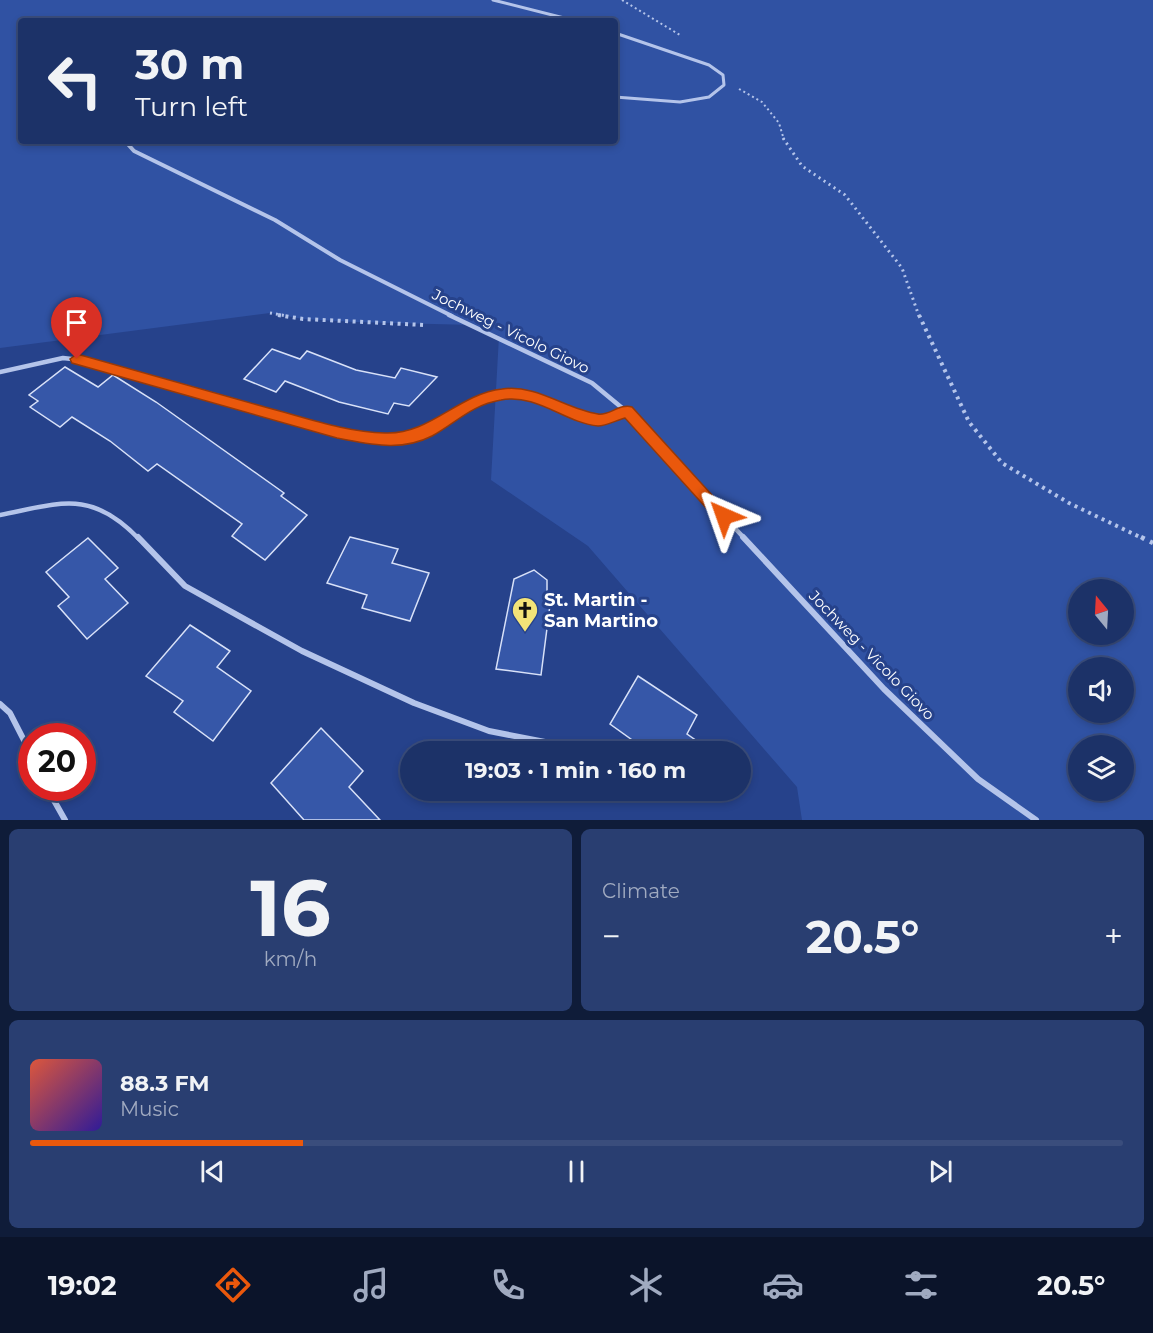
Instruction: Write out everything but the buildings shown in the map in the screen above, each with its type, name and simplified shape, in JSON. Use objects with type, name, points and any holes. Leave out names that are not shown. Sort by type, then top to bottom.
[{"type":"lane","points":[[493,0],[564,18]]},
{"type":"lane","points":[[618,34],[710,65],[723,75],[724,85],[709,97],[680,102],[618,97]]},
{"type":"lane","name":"Jochweg - Vicolo Giovo","points":[[128,144],[134,151],[275,220],[340,260],[592,383],[627,411],[884,689],[978,779],[1036,820]]},
{"type":"lane","points":[[0,372],[31,363],[63,358],[90,361],[213,400],[337,432],[382,440],[405,440],[428,431],[456,410],[501,394],[521,395],[553,402],[575,413],[600,420],[627,411]]},
{"type":"lane","points":[[0,514],[69,501],[99,508],[121,520],[185,586],[302,651],[414,703],[489,730],[542,741]]},
{"type":"lane","points":[[0,704],[10,713],[18,729]]},
{"type":"lane","points":[[54,801],[65,820]]},
{"type":"path","points":[[724,85],[744,90],[762,102],[779,123],[782,137],[801,166],[845,195],[902,268],[922,323],[969,422],[1002,463],[1069,503],[1153,543]]},
{"type":"path","points":[[270,314],[303,319],[429,325]]},
{"type":"shaded area","points":[[0,0],[1153,0],[1153,820],[802,820],[797,787],[588,546],[491,480],[499,336],[473,325],[303,319],[270,313],[0,348]]},
{"type":"place","name":"St. Martin - San Martino","points":[[525,633]]},
{"type":"route","points":[[77,359],[90,361],[213,400],[337,432],[382,440],[405,440],[428,431],[456,410],[501,394],[521,395],[553,402],[575,413],[600,420],[614,418],[627,411],[724,516]]}]
